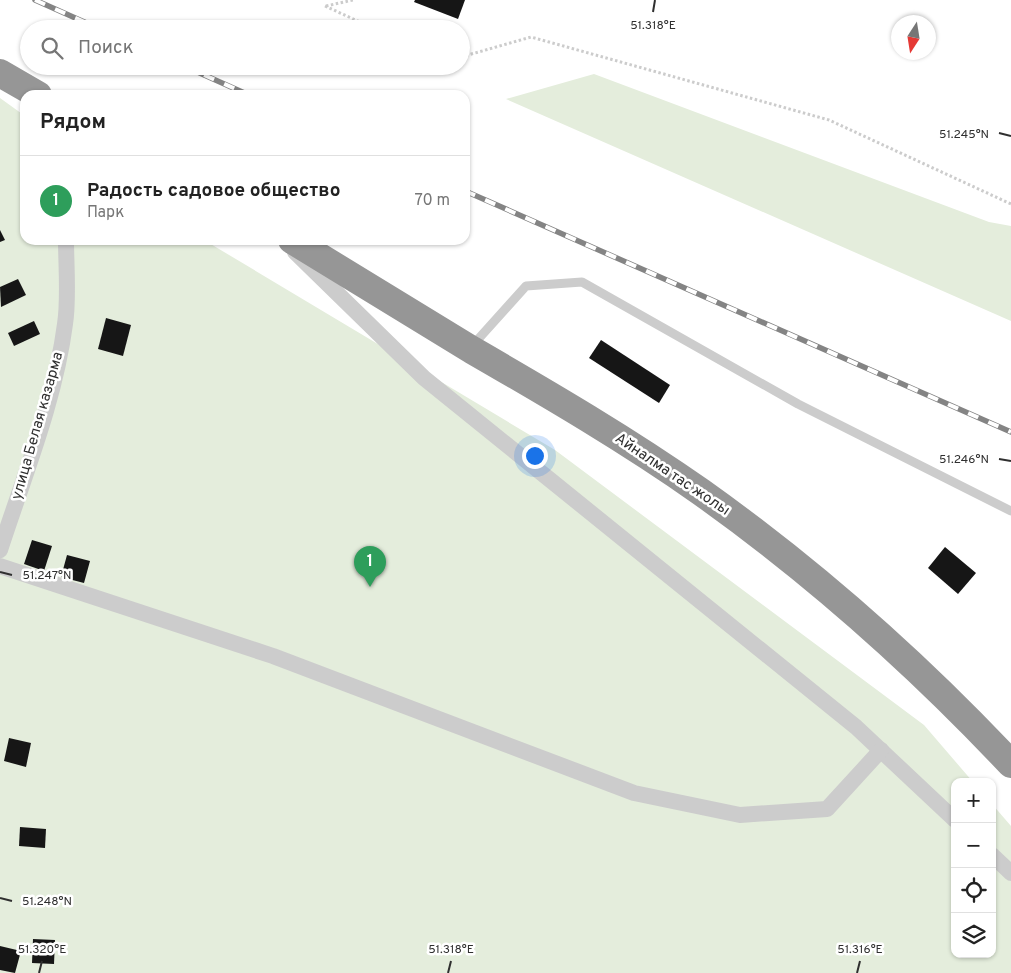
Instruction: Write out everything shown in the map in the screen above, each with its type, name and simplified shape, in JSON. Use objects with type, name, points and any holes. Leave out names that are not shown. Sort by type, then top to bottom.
[{"type":"highway","points":[[0,73],[29,90]]},
{"type":"highway","name":"Айналма тас жолы","points":[[300,245],[639,450],[765,539],[827,590],[905,660],[944,696],[1011,764]]},
{"type":"street","name":"улица Белая казарма","points":[[0,550],[44,417],[58,364],[66,321],[66,245]]},
{"type":"street","points":[[287,245],[424,378],[856,727],[951,816]]},
{"type":"street","points":[[0,566],[273,656],[634,793],[740,815],[827,809],[881,750]]},
{"type":"street","points":[[996,860],[1011,873]]},
{"type":"lane","points":[[470,348],[526,286],[582,282],[798,404],[1011,511]]},
{"type":"path","points":[[353,0],[325,6],[355,20]]},
{"type":"path","points":[[470,54],[531,37],[828,120],[1011,204]]},
{"type":"green space","points":[[594,74],[989,222],[1011,226],[1011,321],[506,99]]},
{"type":"green space","points":[[0,98],[20,112],[20,245],[212,245],[555,450],[924,725],[970,778],[951,778],[951,958],[996,958],[996,809],[1011,826],[1011,973],[0,973]]},
{"type":"building","points":[[415,0],[465,0],[458,19],[414,2]]},
{"type":"building","points":[[0,230],[5,240],[0,242]]},
{"type":"building","points":[[18,279],[26,295],[1,307],[0,287]]},
{"type":"building","points":[[106,318],[131,325],[123,356],[98,349]]},
{"type":"building","points":[[34,321],[40,334],[14,346],[8,333]]},
{"type":"building","points":[[601,340],[670,385],[659,403],[589,358]]},
{"type":"building","points":[[32,540],[52,546],[44,571],[24,564]]},
{"type":"building","points":[[945,547],[976,573],[958,594],[928,568]]},
{"type":"building","points":[[67,555],[90,561],[84,583],[61,577]]},
{"type":"building","points":[[9,738],[31,743],[26,767],[4,761]]},
{"type":"building","points":[[20,827],[46,829],[45,848],[19,846]]},
{"type":"building","points":[[33,939],[55,940],[54,964],[32,963]]},
{"type":"building","points":[[0,946],[21,951],[15,973],[0,970]]},
{"type":"railway","points":[[35,0],[80,20]]},
{"type":"railway","points":[[204,75],[238,90]]},
{"type":"railway","points":[[470,193],[1011,432]]},
{"type":"place","name":"Радость садовое общество","points":[[370,587]]}]
